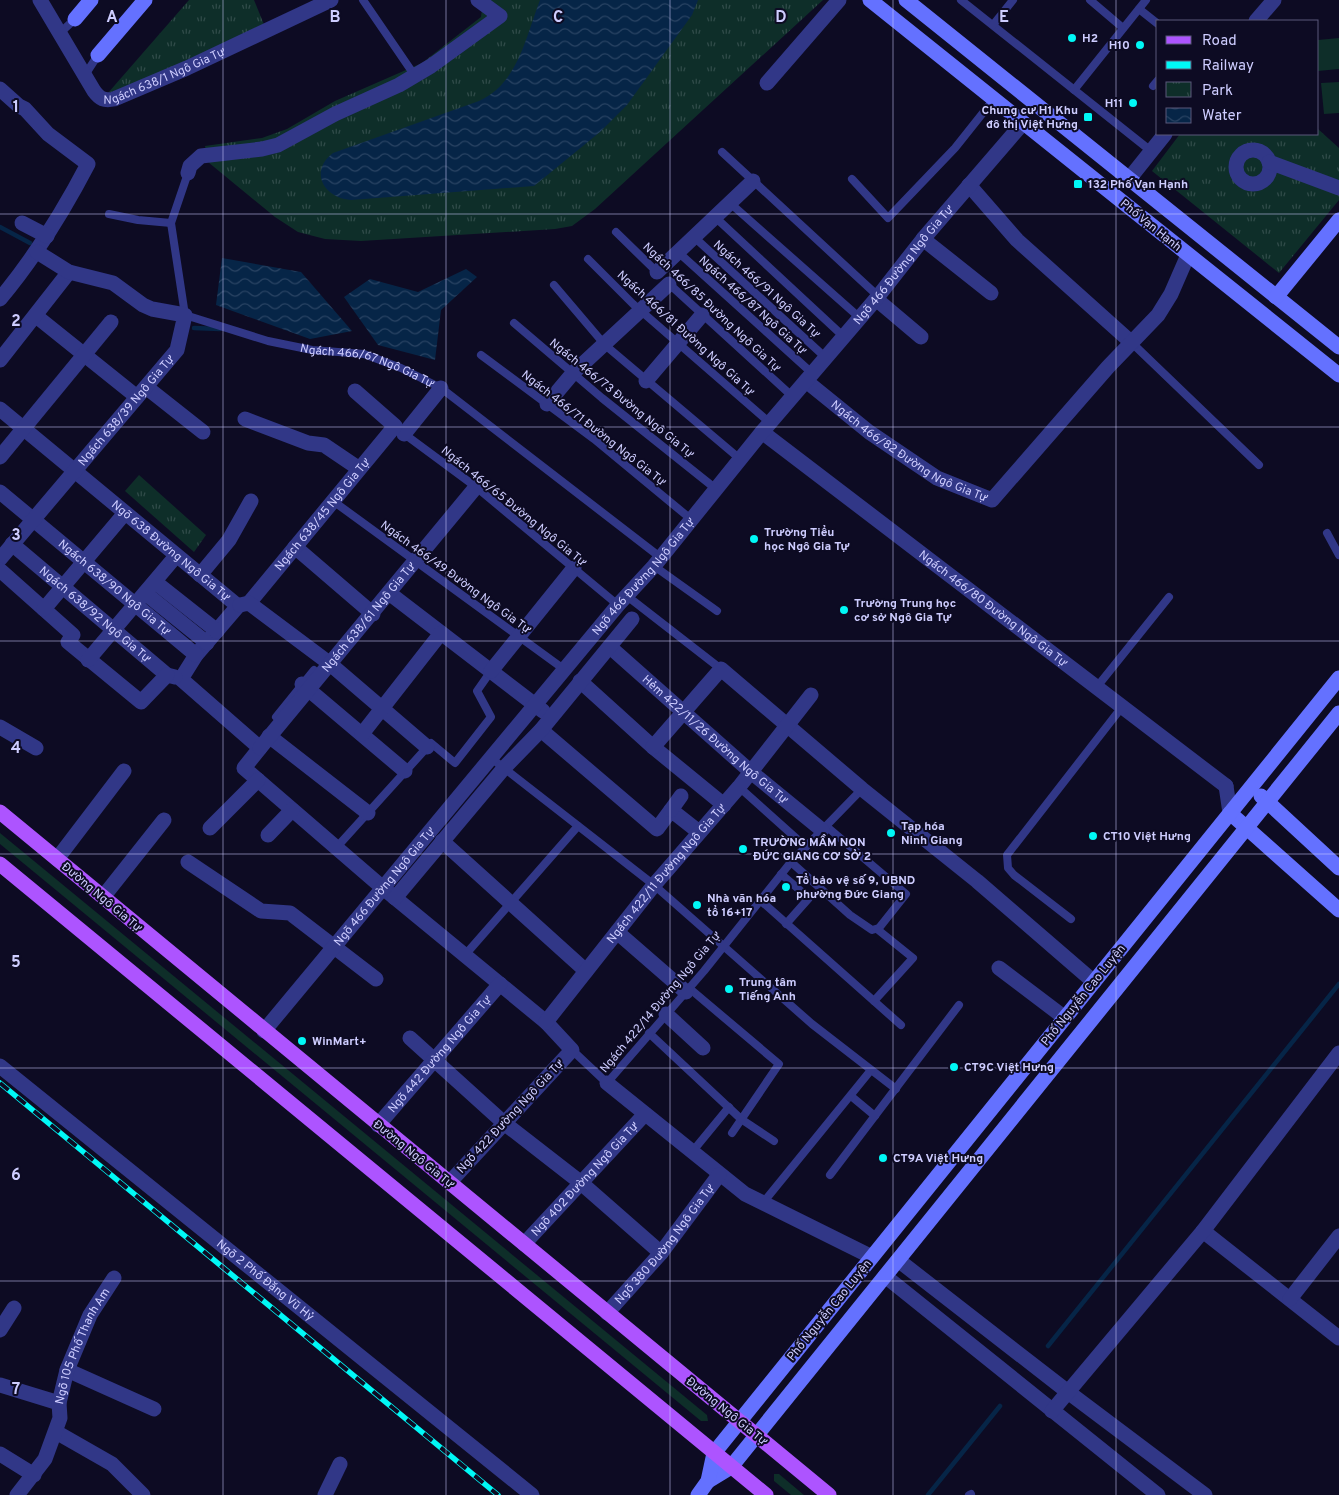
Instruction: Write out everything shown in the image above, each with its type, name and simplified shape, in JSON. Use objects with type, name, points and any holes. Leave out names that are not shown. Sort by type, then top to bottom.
[{"type":"main road","name":"Đường Ngô Gia Tự","points":[[0,812],[829,1495]]},
{"type":"main road","points":[[0,864],[766,1495]]},
{"type":"street","name":"Ngách 638/1 Ngô Gia Tự","points":[[40,0],[100,99],[114,99],[188,68],[331,0]]},
{"type":"street","points":[[75,19],[91,0]]},
{"type":"street","points":[[98,55],[145,0]]},
{"type":"street","points":[[188,173],[190,166],[201,156],[262,149],[278,145],[335,114],[415,76],[500,16],[478,0]]},
{"type":"street","points":[[767,83],[839,0]]},
{"type":"street","name":"Phố Vạn Hạnh","points":[[870,0],[1339,375]]},
{"type":"street","name":"Phố Vạn Hạnh","points":[[906,0],[1339,347]]},
{"type":"street","points":[[1257,20],[1274,0]]},
{"type":"street","points":[[0,89],[25,109],[48,134],[88,164],[38,252],[0,299]]},
{"type":"street","name":"Ngõ 466 Đường Ngô Gia Tự","points":[[264,1031],[564,670],[692,520],[766,427],[877,298],[923,239],[1024,123]]},
{"type":"street","points":[[1129,179],[1164,135]]},
{"type":"street","points":[[1269,162],[1339,188]]},
{"type":"street","points":[[657,272],[754,181]]},
{"type":"street","points":[[969,185],[1017,240],[1132,343],[1158,315],[1171,294],[1188,254]]},
{"type":"street","points":[[1276,297],[1339,220]]},
{"type":"street","points":[[22,223],[47,236]]},
{"type":"street","points":[[923,239],[991,293]]},
{"type":"street","name":"Ngách 466/67 Ngô Gia Tự","points":[[38,252],[70,272],[113,283],[143,305],[152,309],[185,315]]},
{"type":"street","points":[[0,360],[70,272]]},
{"type":"street","points":[[547,404],[573,373],[669,284]]},
{"type":"street","points":[[877,298],[921,337]]},
{"type":"street","name":"Ngách 638/39 Ngô Gia Tự","points":[[0,559],[177,350],[185,315]]},
{"type":"street","points":[[646,381],[677,342],[702,315]]},
{"type":"street","points":[[36,316],[83,354],[203,432]]},
{"type":"street","points":[[0,457],[111,322]]},
{"type":"street","name":"Ngách 466/82 Đường Ngô Gia Tự","points":[[809,378],[869,432],[938,478],[992,500],[1132,343]]},
{"type":"street","name":"Ngách 638/45 Ngô Gia Tự","points":[[244,604],[295,547],[358,468],[400,430],[441,388]]},
{"type":"street","points":[[355,391],[400,430]]},
{"type":"street","name":"Ngõ 638 Đường Ngô Gia Tự","points":[[0,409],[176,556],[200,575],[244,604],[174,677],[141,702],[88,660]]},
{"type":"street","points":[[245,419],[308,443],[324,445],[358,468]]},
{"type":"street","name":"Ngách 466/80 Đường Ngô Gia Tự","points":[[766,427],[1096,688],[1226,786]]},
{"type":"street","name":"Ngách 638/61 Ngô Gia Tự","points":[[261,743],[305,686],[329,663],[373,614],[476,487]]},
{"type":"street","name":"Ngách 638/90 Ngô Gia Tự","points":[[0,492],[196,656]]},
{"type":"street","points":[[200,575],[229,540],[251,501]]},
{"type":"street","points":[[44,609],[124,513]]},
{"type":"street","name":"Ngách 638/92 Ngô Gia Tự","points":[[12,544],[113,630],[174,677]]},
{"type":"street","points":[[295,547],[373,614]]},
{"type":"street","points":[[0,570],[73,635],[68,642],[88,660],[176,556]]},
{"type":"street","points":[[491,671],[574,568]]},
{"type":"street","points":[[150,588],[217,632]]},
{"type":"street","points":[[150,588],[207,643]]},
{"type":"street","points":[[389,593],[552,717]]},
{"type":"street","points":[[244,604],[329,663],[384,708],[427,747]]},
{"type":"street","points":[[395,898],[504,768],[541,730],[632,619]]},
{"type":"street","points":[[362,734],[441,633]]},
{"type":"street","name":"Hẻm 422/11/26 Đường Ngô Gia Tự","points":[[610,647],[751,772],[824,828]]},
{"type":"street","points":[[652,747],[721,669],[1094,982]]},
{"type":"street","points":[[174,677],[261,743],[368,813]]},
{"type":"street","name":"Phố Nguyễn Cao Luyện","points":[[714,1452],[1339,678]]},
{"type":"street","points":[[580,681],[652,747],[724,805]]},
{"type":"street","points":[[305,686],[405,771]]},
{"type":"street","name":"Ngách 422/11 Đường Ngô Gia Tự","points":[[546,1022],[654,885],[739,787],[811,695]]},
{"type":"street","name":"Phố Nguyễn Cao Luyện","points":[[731,1467],[1339,713]]},
{"type":"street","points":[[0,726],[36,748]]},
{"type":"street","points":[[541,730],[657,829],[681,796]]},
{"type":"street","points":[[261,743],[244,768],[383,888]]},
{"type":"street","points":[[57,859],[124,771]]},
{"type":"street","points":[[210,828],[258,780]]},
{"type":"street","points":[[1339,868],[1251,787],[1226,786],[1230,813],[1339,910]]},
{"type":"street","points":[[268,835],[292,810]]},
{"type":"street","points":[[671,810],[699,832]]},
{"type":"street","points":[[103,897],[164,820]]},
{"type":"street","points":[[442,841],[512,902],[586,971]]},
{"type":"street","points":[[188,862],[261,910],[290,913],[376,979]]},
{"type":"street","name":"Ngõ 442 Đường Ngô Gia Tự","points":[[383,888],[546,1022],[572,1050]]},
{"type":"street","points":[[617,932],[687,990]]},
{"type":"street","points":[[999,968],[1065,1018]]},
{"type":"street","name":"Ngõ 442 Đường Ngô Gia Tự","points":[[378,1124],[500,984]]},
{"type":"street","points":[[666,1014],[703,1048]]},
{"type":"street","points":[[410,1038],[504,1123],[580,1182],[661,1253]]},
{"type":"street","name":"Ngõ 422 Đường Ngô Gia Tự","points":[[449,1183],[572,1050]]},
{"type":"street","points":[[1052,1411],[1202,1231],[1339,1053]]},
{"type":"street","name":"Ngõ 2 Phố Đặng Vũ Hỷ","points":[[0,1066],[532,1495]]},
{"type":"street","points":[[606,1083],[719,1175],[762,1204],[872,1257]]},
{"type":"street","name":"Ngõ 402 Đường Ngô Gia Tự","points":[[524,1244],[645,1114]]},
{"type":"street","name":"Ngõ 380 Đường Ngô Gia Tự","points":[[607,1313],[661,1253],[719,1175]]},
{"type":"street","points":[[1202,1231],[1339,1338]]},
{"type":"street","points":[[1290,1299],[1339,1236]]},
{"type":"street","points":[[898,1260],[1205,1495]]},
{"type":"street","points":[[885,1276],[1158,1495]]},
{"type":"street","name":"Ngõ 105 Phố Thanh Am","points":[[17,1495],[45,1458],[60,1418],[59,1403],[67,1370],[90,1315],[114,1278]]},
{"type":"street","points":[[0,1330],[14,1308]]},
{"type":"street","points":[[67,1370],[154,1410]]},
{"type":"street","points":[[0,1385],[59,1403]]},
{"type":"street","points":[[56,1432],[112,1464],[143,1495]]},
{"type":"street","points":[[698,1495],[708,1480],[714,1452]]},
{"type":"street","points":[[0,1454],[34,1475]]},
{"type":"street","points":[[325,1495],[340,1464]]},
{"type":"street","points":[[708,1480],[731,1467]]},
{"type":"lane","points":[[363,0],[415,76]]},
{"type":"lane","points":[[961,0],[1151,151]]},
{"type":"lane","points":[[992,25],[1013,0]]},
{"type":"lane","points":[[1090,0],[1123,28]]},
{"type":"lane","points":[[1074,90],[1146,0]]},
{"type":"lane","points":[[1139,9],[1156,22]]},
{"type":"lane","points":[[61,32],[75,19]]},
{"type":"lane","points":[[85,75],[98,55]]},
{"type":"lane","points":[[852,179],[888,218],[955,148],[994,99]]},
{"type":"lane","points":[[722,152],[877,298]]},
{"type":"lane","name":"Ngách 638/39 Ngô Gia Tự","points":[[185,315],[172,223],[188,173]]},
{"type":"lane","points":[[730,203],[860,318]]},
{"type":"lane","points":[[109,214],[138,220],[172,223]]},
{"type":"lane","points":[[715,217],[843,336]]},
{"type":"lane","name":"Ngách 466/85 Đường Ngô Gia Tự","points":[[616,232],[702,315],[793,396]]},
{"type":"lane","name":"Ngách 466/91 Ngô Gia Tự","points":[[694,237],[825,357]]},
{"type":"lane","name":"Ngách 466/87 Ngô Gia Tự","points":[[678,252],[809,378]]},
{"type":"lane","name":"Ngách 466/81 Đường Ngô Gia Tự","points":[[588,259],[766,427]]},
{"type":"lane","points":[[554,285],[605,344],[646,381],[740,459]]},
{"type":"lane","name":"Ngách 466/67 Ngô Gia Tự","points":[[185,315],[268,341],[312,350],[364,354],[401,368],[441,388],[717,611]]},
{"type":"lane","name":"Ngách 466/73 Đường Ngô Gia Tự","points":[[514,323],[716,489]]},
{"type":"lane","points":[[1132,343],[1259,465]]},
{"type":"lane","name":"Ngách 466/71 Đường Ngô Gia Tự","points":[[481,354],[594,439],[692,520]]},
{"type":"lane","name":"Ngách 466/65 Đường Ngô Gia Tự","points":[[400,430],[476,487],[574,568],[721,669]]},
{"type":"lane","name":"Ngách 466/49 Đường Ngô Gia Tự","points":[[333,501],[564,670]]},
{"type":"lane","points":[[1327,533],[1339,555]]},
{"type":"lane","points":[[1096,688],[1169,597]]},
{"type":"lane","points":[[305,686],[314,670]]},
{"type":"lane","points":[[336,848],[431,743],[455,763],[491,717],[477,691],[491,671]]},
{"type":"lane","points":[[1071,919],[1014,875],[1008,868],[1007,855],[1122,707]]},
{"type":"lane","points":[[491,758],[654,885],[724,944],[812,1024],[896,1089]]},
{"type":"lane","points":[[739,787],[806,847]]},
{"type":"lane","name":"Ngách 422/14 Đường Ngô Gia Tự","points":[[572,1050],[606,1083],[687,990],[791,862],[862,789]]},
{"type":"lane","points":[[465,955],[578,826]]},
{"type":"lane","points":[[824,828],[906,894],[876,929]]},
{"type":"lane","points":[[791,862],[850,915],[876,929],[913,958],[874,1001]]},
{"type":"lane","points":[[781,874],[809,898],[786,924]]},
{"type":"lane","points":[[760,900],[901,1025]]},
{"type":"lane","points":[[687,990],[779,1064],[732,1133]]},
{"type":"lane","points":[[830,1175],[959,1005]]},
{"type":"lane","points":[[649,1033],[742,1119],[774,1141]]},
{"type":"lane","points":[[762,1204],[871,1070]]},
{"type":"lane","points":[[851,1096],[876,1116]]},
{"type":"lane","points":[[692,1152],[729,1107]]},
{"type":"green space","points":[[189,0],[254,0],[265,27],[152,78],[108,93]]},
{"type":"green space","points":[[471,0],[823,0],[595,209],[572,226],[555,229],[361,241],[325,239],[298,232],[275,217],[208,162],[205,146],[262,138],[287,129],[335,101],[422,63],[481,17],[482,9]]},
{"type":"green space","points":[[1339,38],[1339,69],[1319,71],[1319,40]]},
{"type":"green space","points":[[1339,82],[1339,113],[1324,114],[1321,83]]},
{"type":"green space","points":[[1319,130],[1339,148],[1339,200],[1279,273],[1152,171],[1179,135],[1319,135]]},
{"type":"green space","points":[[139,475],[206,535],[194,552],[125,491]]},
{"type":"green space","points":[[0,833],[707,1415],[708,1421],[701,1421],[0,844]]},
{"type":"green space","points":[[774,1474],[779,1474],[804,1495],[791,1495],[774,1481]]},
{"type":"water","points":[[540,0],[698,0],[692,15],[627,105],[600,132],[534,186],[351,200],[341,198],[327,189],[322,183],[322,168],[326,160],[333,153],[479,101],[492,93],[503,83],[519,58]]},
{"type":"water","points":[[222,258],[301,272],[352,331],[310,339],[216,305]]},
{"type":"water","points":[[466,269],[477,277],[441,310],[435,360],[378,345],[344,297],[370,279],[418,292]]},
{"type":"waterway","points":[[0,227],[30,243]]},
{"type":"waterway","points":[[194,328],[220,329]]},
{"type":"waterway","points":[[1048,1346],[1339,984]]},
{"type":"waterway","points":[[928,1495],[1000,1406]]},
{"type":"railway","points":[[0,1083],[498,1495]]},
{"type":"place","name":"H2","points":[[1072,38]]},
{"type":"place","name":"H10","points":[[1140,45]]},
{"type":"place","name":"H11","points":[[1133,103]]},
{"type":"place","name":"Chung cư H1 Khu đô thị Việt Hưng","points":[[1088,117]]},
{"type":"place","name":"132 Phố Vạn Hạnh","points":[[1078,184]]},
{"type":"place","name":"Trường Tiểu học Ngô Gia Tự","points":[[754,539]]},
{"type":"place","name":"Trường Trung học cơ sở Ngô Gia Tự","points":[[844,610]]},
{"type":"place","name":"Tạp hóa Ninh Giang","points":[[891,833]]},
{"type":"place","name":"CT10 Việt Hưng","points":[[1093,836]]},
{"type":"place","name":"TRƯỜNG MẦM NON ĐỨC GIANG CƠ SỞ 2","points":[[743,849]]},
{"type":"place","name":"Tổ bảo vệ số 9, UBND phường Đức Giang","points":[[786,887]]},
{"type":"place","name":"Nhà văn hóa tổ 16+17","points":[[697,905]]},
{"type":"place","name":"Trung tâm Tiếng Anh","points":[[729,989]]},
{"type":"place","name":"WinMart+","points":[[302,1041]]},
{"type":"place","name":"CT9C Việt Hưng","points":[[954,1067]]},
{"type":"place","name":"CT9A Việt Hưng","points":[[883,1158]]}]
